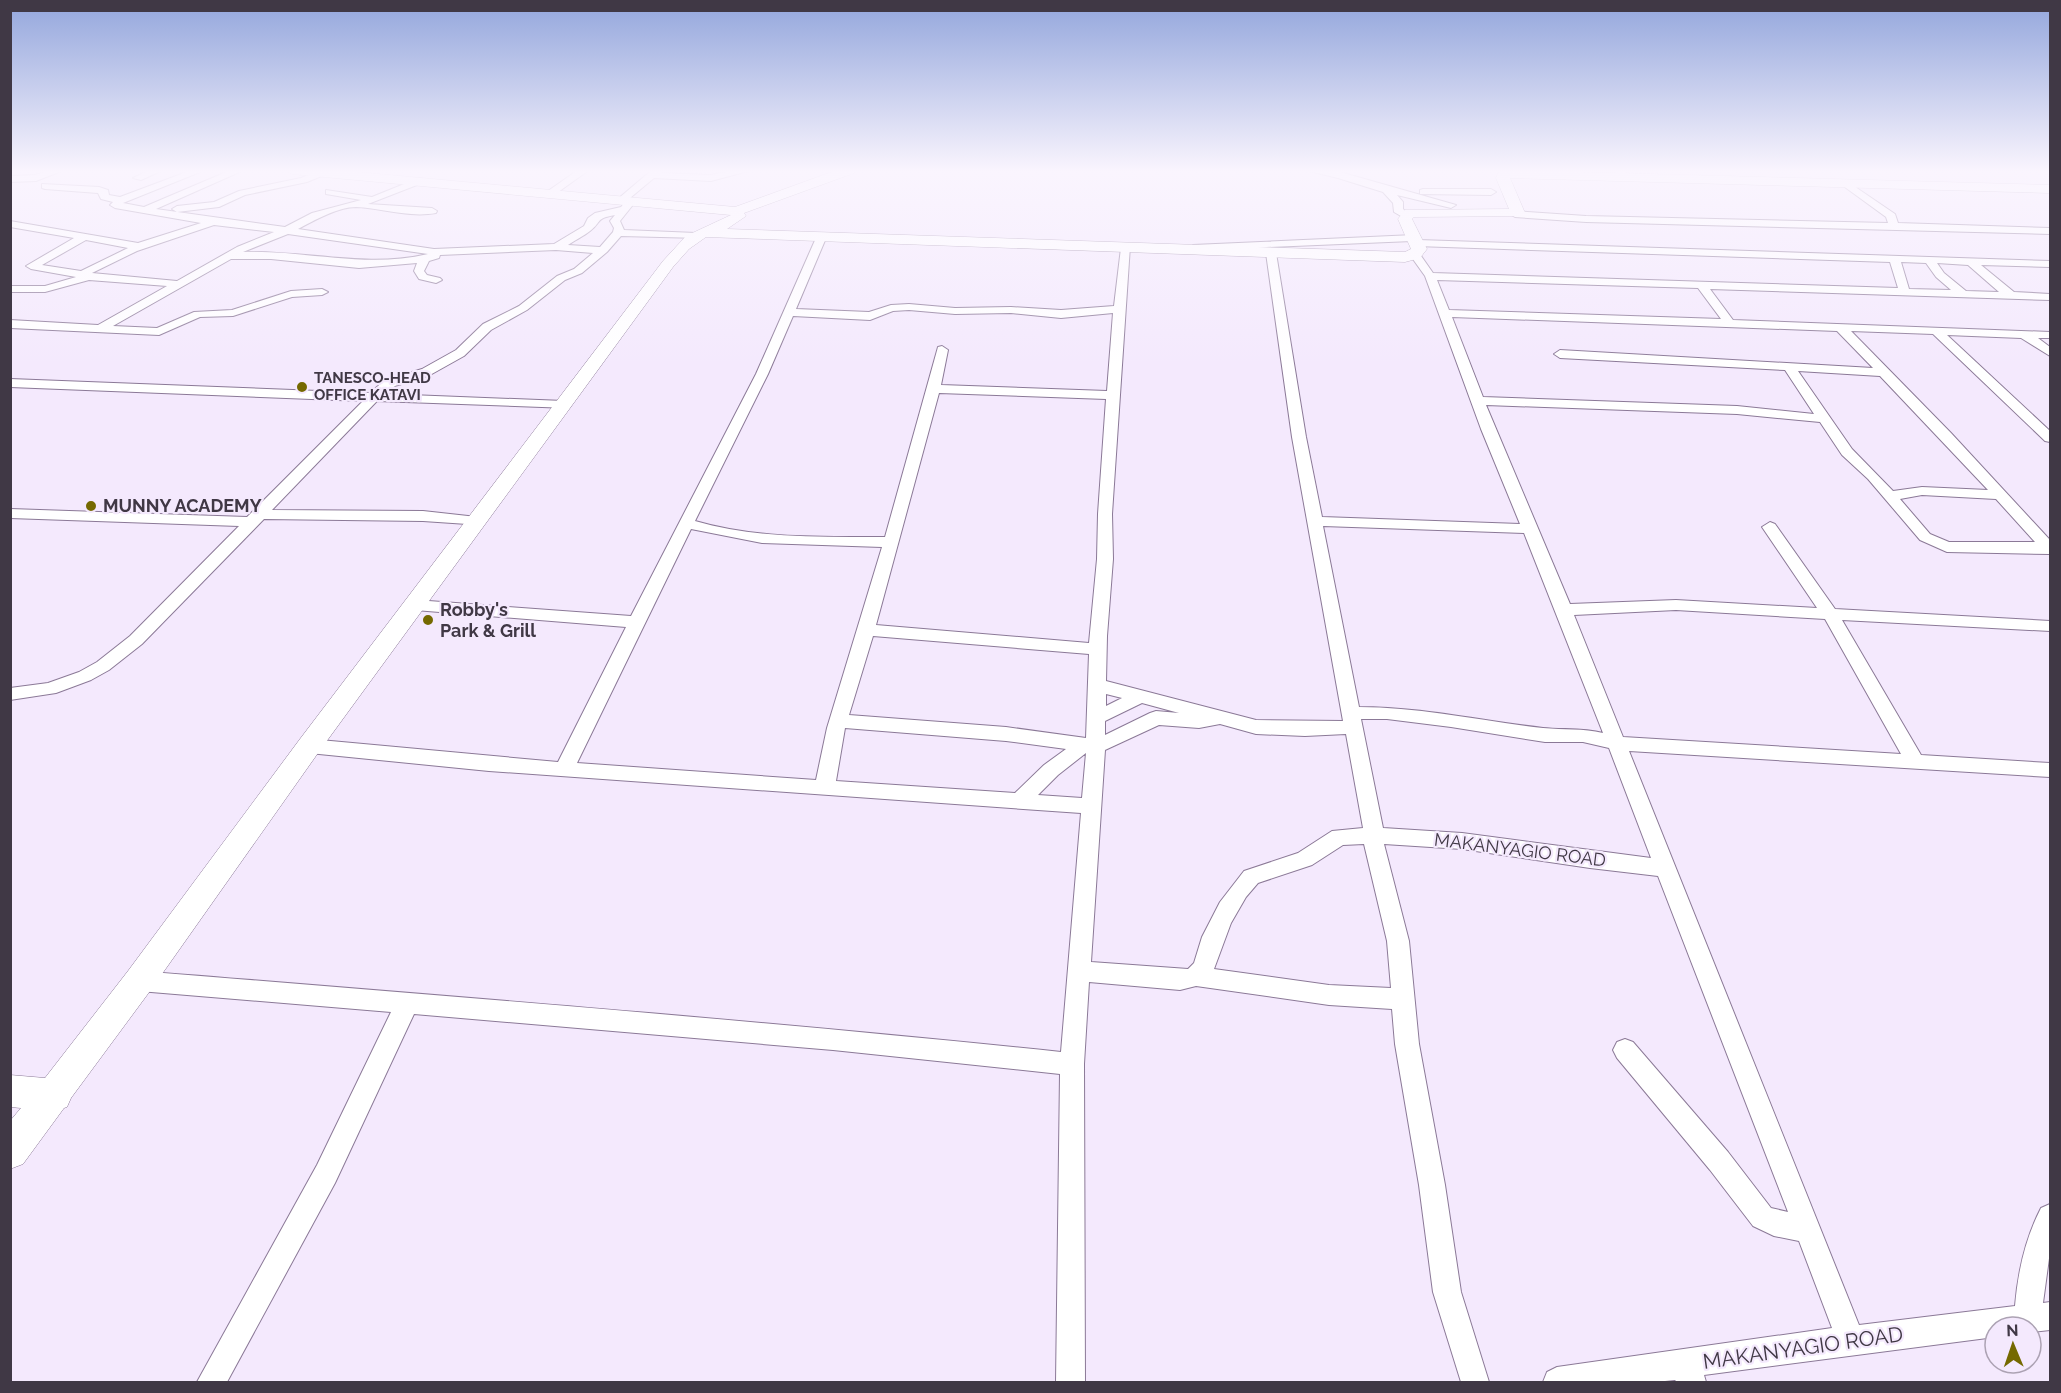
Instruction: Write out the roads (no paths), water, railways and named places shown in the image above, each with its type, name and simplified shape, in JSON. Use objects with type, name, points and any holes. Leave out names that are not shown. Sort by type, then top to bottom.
[{"type":"street","points":[[79,235],[134,244],[135,248]]},
{"type":"street","points":[[10,289],[45,289],[87,276],[135,248],[174,235]]},
{"type":"street","points":[[100,329],[122,314],[180,284],[225,257],[276,235]]},
{"type":"street","points":[[323,235],[450,253]]},
{"type":"street","points":[[556,247],[578,235]]},
{"type":"street","points":[[570,241],[616,235]]},
{"type":"street","points":[[10,694],[50,688],[85,676],[103,666],[144,632],[390,383],[426,372],[460,353],[487,327],[523,308],[561,278],[578,272],[616,235]]},
{"type":"street","points":[[703,235],[1405,257],[1415,245]]},
{"type":"street","points":[[10,1151],[55,1095],[309,746],[668,264],[683,246],[703,235]]},
{"type":"street","points":[[1411,235],[1430,276],[1477,401],[1564,610],[1851,1340]]},
{"type":"street","points":[[86,236],[31,266],[87,276],[180,284]]},
{"type":"street","points":[[565,768],[762,374],[821,237]]},
{"type":"street","points":[[1153,250],[1415,245],[2050,264]]},
{"type":"street","points":[[225,257],[261,255],[367,264],[401,263],[450,253],[556,247],[603,250]]},
{"type":"street","points":[[1071,1383],[1072,1064],[1090,806],[1090,745],[1096,718],[1097,649],[1105,559],[1105,514],[1119,309],[1126,248]]},
{"type":"street","points":[[1271,254],[1286,362],[1374,835],[1374,851],[1398,941],[1402,999],[1447,1292],[1475,1383]]},
{"type":"street","points":[[1894,258],[1905,293]]},
{"type":"street","points":[[424,259],[419,271],[423,277],[436,280]]},
{"type":"street","points":[[1928,260],[1940,275],[1964,295]]},
{"type":"street","points":[[1971,261],[2011,296]]},
{"type":"street","points":[[1430,276],[2050,297]]},
{"type":"street","points":[[1702,286],[1730,324]]},
{"type":"street","points":[[10,324],[148,332],[159,330],[198,314],[233,313],[291,294],[322,292]]},
{"type":"street","points":[[788,312],[870,316],[896,308],[916,307],[955,311],[1011,310],[1061,314],[1119,309]]},
{"type":"street","points":[[1445,313],[2050,335]]},
{"type":"street","points":[[1841,328],[2050,548]]},
{"type":"street","points":[[1936,331],[2050,438]]},
{"type":"street","points":[[2024,334],[2050,352]]},
{"type":"street","points":[[825,788],[829,756],[838,721],[892,542],[934,389],[942,350]]},
{"type":"street","points":[[1560,354],[1882,372]]},
{"type":"street","points":[[1788,366],[1847,452],[1873,476],[1925,537],[1947,547],[2050,548]]},
{"type":"street","points":[[10,383],[564,405]]},
{"type":"street","points":[[934,389],[1113,395]]},
{"type":"street","points":[[1477,401],[1587,403],[1737,410],[1826,419]]},
{"type":"street","points":[[1888,496],[1922,491],[2000,495]]},
{"type":"street","points":[[10,513],[255,518],[423,516],[477,522]]},
{"type":"street","points":[[1314,521],[1529,529]]},
{"type":"street","points":[[1770,526],[1831,615],[1915,761]]},
{"type":"street","points":[[682,530],[705,530],[774,539],[892,542]]},
{"type":"street","points":[[415,605],[636,622]]},
{"type":"street","points":[[1564,610],[1676,605],[2050,626]]},
{"type":"street","points":[[865,630],[1097,649]]},
{"type":"street","points":[[1096,685],[1256,727],[1305,729],[1388,714],[1441,719],[1545,735],[1583,735],[1616,743],[2050,770]]},
{"type":"street","points":[[1096,718],[1141,696]]},
{"type":"street","points":[[1020,800],[1051,770],[1090,745],[1128,733],[1156,718],[1199,721],[1218,718]]},
{"type":"street","points":[[838,721],[1006,734],[1090,745]]},
{"type":"street","points":[[309,746],[425,759],[1090,806]]},
{"type":"street","name":"MAKANYAGIO ROAD","points":[[1196,976],[1203,970],[1210,945],[1240,888],[1251,878],[1305,859],[1339,837],[1374,835],[1462,841],[1590,860],[1666,868]]},
{"type":"street","points":[[1079,971],[1180,980],[1196,976],[1337,995],[1402,999]]},
{"type":"street","points":[[139,981],[833,1039],[1072,1064]]},
{"type":"street","points":[[212,1383],[326,1174],[408,1002]]},
{"type":"street","points":[[1625,1050],[1686,1125],[1719,1161],[1762,1217],[1774,1223],[1808,1230]]},
{"type":"street","points":[[10,1091],[55,1095]]},
{"type":"street","points":[[2039,1315],[2034,1262],[2040,1237],[2050,1217]]},
{"type":"street","name":"MAKANYAGIO ROAD","points":[[1557,1383],[1687,1373],[1851,1340],[1983,1324]]},
{"type":"place","name":"TANESCO-HEAD OFFICE KATAVI","points":[[302,387]]},
{"type":"place","name":"MUNNY ACADEMY","points":[[91,506]]},
{"type":"place","name":"Robby's Park & Grill","points":[[428,620]]}]
